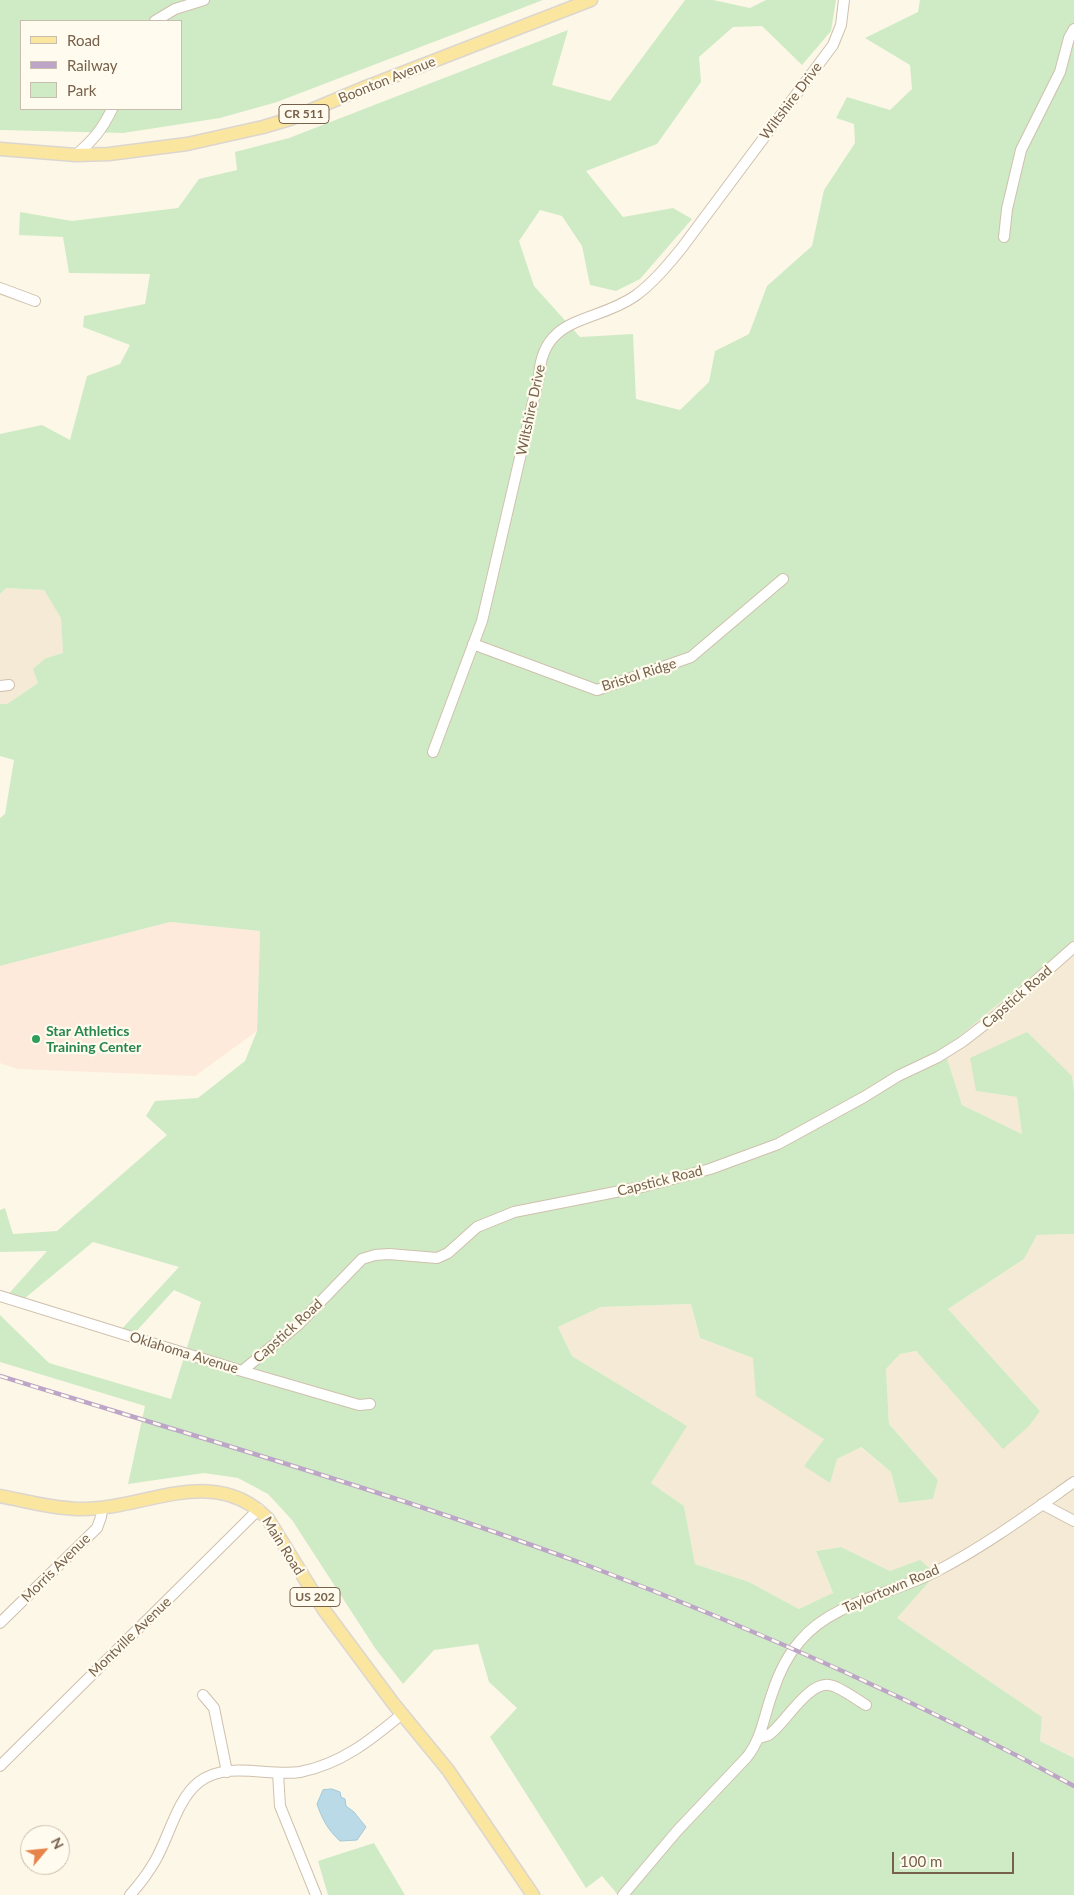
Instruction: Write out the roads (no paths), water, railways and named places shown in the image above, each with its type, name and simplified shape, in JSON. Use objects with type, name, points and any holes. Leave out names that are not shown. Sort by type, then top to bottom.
[{"type":"main road","name":"Boonton Avenue","points":[[0,149],[76,156],[109,154],[187,144],[263,127],[290,119],[590,0]]},
{"type":"main road","name":"Main Road","points":[[0,1496],[66,1508],[102,1508],[160,1496],[198,1492],[235,1496],[259,1509],[268,1519],[324,1610],[354,1653],[448,1770],[533,1895]]},
{"type":"street","points":[[157,20],[175,9],[204,0]]},
{"type":"street","name":"Wiltshire Drive","points":[[433,752],[482,621],[540,365],[546,347],[551,339],[565,327],[574,322],[596,316],[634,296],[647,286],[675,256],[833,46],[841,25],[844,0]]},
{"type":"street","points":[[1004,237],[1007,208],[1021,150],[1060,72],[1074,29]]},
{"type":"street","points":[[76,156],[97,136],[105,125],[112,110]]},
{"type":"street","points":[[0,288],[35,301]]},
{"type":"street","name":"Bristol Ridge","points":[[473,644],[597,690],[691,657],[783,579]]},
{"type":"street","name":"Capstick Road","points":[[242,1371],[298,1325],[362,1258],[375,1254],[438,1258],[448,1253],[477,1227],[514,1212],[646,1186],[710,1168],[778,1144],[962,1042],[997,1015],[1074,946]]},
{"type":"street","name":"Oklahoma Avenue","points":[[0,1296],[242,1371],[359,1405],[370,1404]]},
{"type":"street","name":"Taylortown Road","points":[[623,1895],[677,1831],[747,1757],[759,1738],[771,1695],[785,1663],[800,1640],[816,1625],[834,1613],[937,1571],[972,1551],[1074,1482]]},
{"type":"street","points":[[1042,1504],[1074,1521]]},
{"type":"street","name":"Morris Avenue","points":[[0,1623],[97,1528],[102,1508]]},
{"type":"street","name":"Montville Avenue","points":[[0,1766],[259,1509]]},
{"type":"street","name":"Taylortown Road","points":[[759,1738],[770,1734],[804,1699],[818,1687],[826,1684],[866,1705]]},
{"type":"street","points":[[203,1695],[214,1708],[227,1772]]},
{"type":"street","points":[[130,1895],[155,1861],[187,1794],[204,1779],[214,1774],[243,1770],[278,1773],[301,1771],[334,1762],[368,1742],[402,1714]]},
{"type":"street","points":[[278,1773],[280,1806],[316,1895]]},
{"type":"water","points":[[332,1789],[340,1792],[341,1797],[345,1799],[346,1806],[354,1812],[366,1827],[357,1840],[340,1841],[323,1819],[317,1804],[323,1790]]},
{"type":"railway","points":[[0,1376],[370,1490],[589,1566],[713,1615],[835,1668],[956,1725],[1074,1786]]},
{"type":"place","name":"Star Athletics Training Center","points":[[36,1039]]}]
